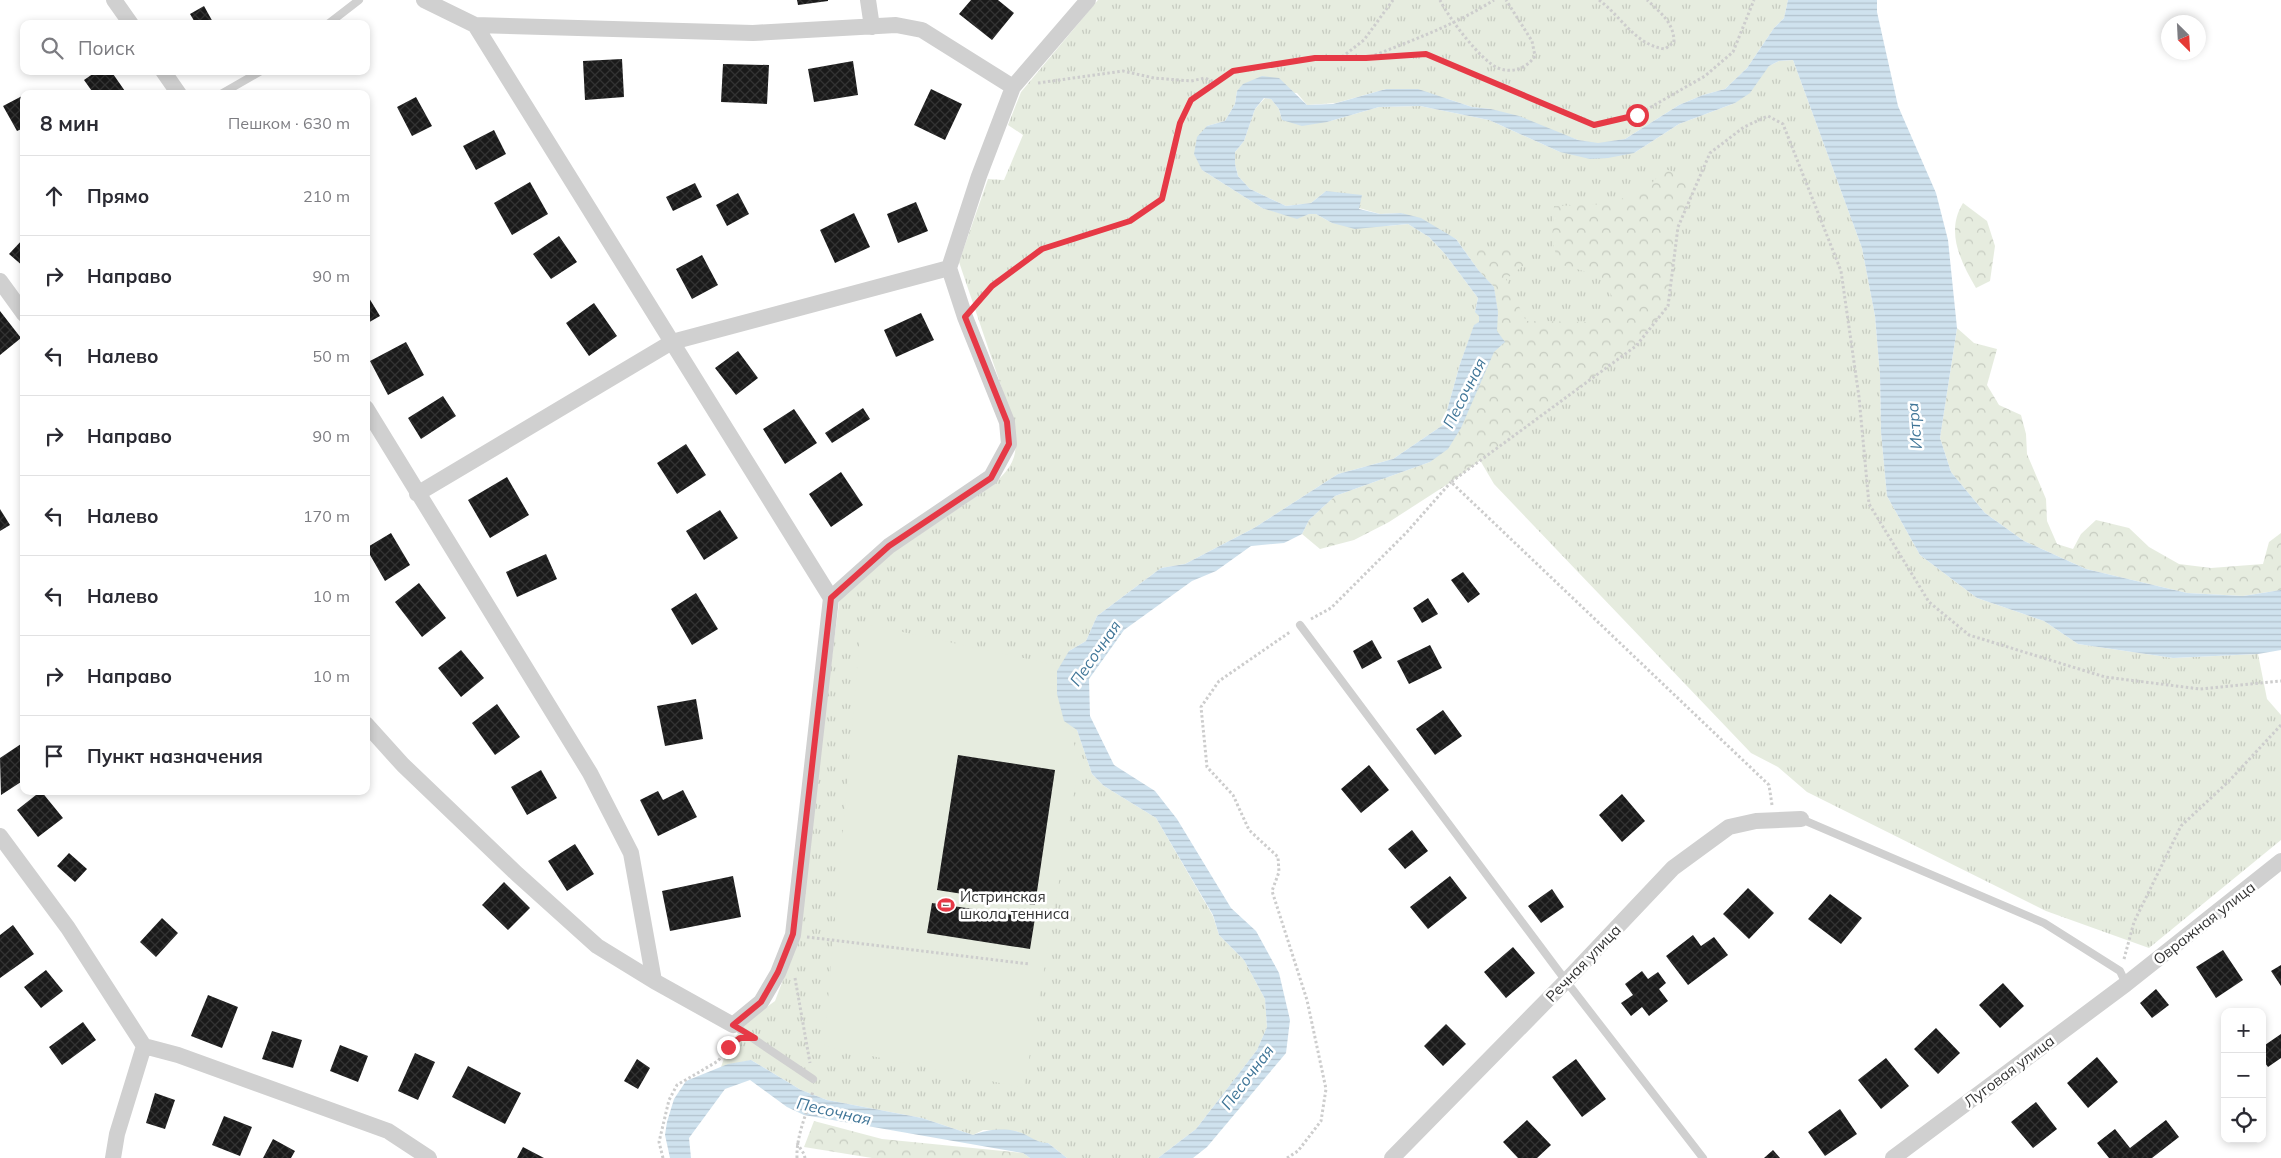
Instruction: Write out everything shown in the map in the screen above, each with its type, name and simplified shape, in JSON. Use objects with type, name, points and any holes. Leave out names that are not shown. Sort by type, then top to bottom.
[{"type":"street","points":[[114,0],[128,20]]},
{"type":"street","points":[[424,0],[475,25],[753,33],[896,25],[922,30],[1013,87]]},
{"type":"street","points":[[868,0],[872,27]]},
{"type":"street","points":[[831,598],[889,546],[991,478],[1009,444],[1007,422],[965,317],[949,268],[979,176],[1013,87],[1088,0]]},
{"type":"street","points":[[370,728],[403,765],[516,874],[597,946],[654,982],[733,1025],[761,1002],[778,972],[793,934],[831,598],[475,25]]},
{"type":"street","points":[[166,75],[176,90]]},
{"type":"street","points":[[417,494],[672,342],[949,268]]},
{"type":"street","points":[[0,282],[20,309]]},
{"type":"street","points":[[370,415],[417,494],[590,772],[631,853],[654,982]]},
{"type":"street","name":"Речная улица","points":[[1392,1158],[1566,981],[1673,868],[1729,827],[1756,821],[1801,819]]},
{"type":"street","points":[[0,836],[68,928],[144,1046],[178,1055],[388,1132],[429,1158]]},
{"type":"street","name":"Овражная улица","points":[[2123,978],[2281,862]]},
{"type":"street","name":"Луговая улица","points":[[1893,1158],[2123,978]]},
{"type":"street","points":[[112,1158],[117,1134],[144,1046]]},
{"type":"lane","points":[[333,20],[359,0]]},
{"type":"lane","points":[[228,90],[254,75]]},
{"type":"lane","points":[[1300,625],[1566,981],[1703,1158]]},
{"type":"lane","points":[[1801,819],[2044,923],[2123,978]]},
{"type":"lane","points":[[733,1025],[755,1038],[813,1080]]},
{"type":"path","points":[[1342,58],[1364,40],[1393,0]]},
{"type":"path","points":[[1440,0],[1453,23],[1498,68],[1515,71],[1529,65],[1535,56],[1532,41],[1506,0]]},
{"type":"path","points":[[1366,58],[1453,23],[1494,0]]},
{"type":"path","points":[[1599,0],[1640,40],[1652,48],[1665,49],[1674,42],[1674,31],[1668,20],[1647,0]]},
{"type":"path","points":[[965,317],[992,286],[1042,249],[1130,221],[1162,199],[1180,123],[1191,100],[1233,71],[1315,58],[1366,58],[1426,54],[1594,125],[1637,115],[1705,76],[1733,52],[1754,0]]},
{"type":"path","points":[[1013,87],[1123,72],[1154,78],[1192,81],[1205,78],[1217,83]]},
{"type":"path","points":[[1287,1158],[1298,1151],[1321,1121],[1326,1089],[1307,1000],[1272,892],[1279,872],[1278,857],[1249,830],[1233,795],[1207,767],[1201,707],[1220,681],[1300,625],[1331,608],[1407,532],[1451,482],[1636,346],[1668,306],[1678,227],[1710,153],[1744,127],[1768,116],[1783,124],[1841,271],[1859,397],[1869,504],[1930,602],[1968,635],[2106,677],[2200,689],[2281,681]]},
{"type":"path","points":[[1451,482],[1770,785],[1773,820]]},
{"type":"path","points":[[2123,978],[2134,922],[2181,826],[2229,781],[2281,725]]},
{"type":"path","points":[[793,934],[1029,964]]},
{"type":"path","points":[[794,976],[813,1080]]},
{"type":"path","points":[[662,1158],[659,1142],[669,1100],[677,1084],[718,1061],[728,1047],[740,1038],[755,1038]]},
{"type":"path","points":[[797,1158],[796,1143],[805,1122],[813,1089]]},
{"type":"path","points":[[796,1143],[805,1158]]},
{"type":"green space","points":[[1098,0],[1788,0],[1784,18],[1774,28],[1747,68],[1725,89],[1703,95],[1679,105],[1625,139],[1598,144],[1578,140],[1491,109],[1472,107],[1448,99],[1386,89],[1336,103],[1307,105],[1297,93],[1237,91],[1235,104],[1225,121],[1207,126],[1202,170],[1262,208],[1297,218],[1316,214],[1332,223],[1387,226],[1408,224],[1429,237],[1445,254],[1478,298],[1475,311],[1479,315],[1479,322],[1474,326],[1460,364],[1443,425],[1393,459],[1338,474],[1254,528],[1185,564],[1161,568],[1097,616],[1086,641],[1069,651],[1077,730],[1092,774],[1104,786],[1156,818],[1213,916],[1219,935],[1244,960],[1265,999],[1267,1027],[1257,1050],[1196,1129],[1158,1158],[1067,1158],[1048,1143],[1040,1143],[1016,1131],[983,1130],[973,1135],[922,1118],[827,1100],[801,1090],[751,1060],[721,1067],[728,1047],[745,1023],[775,1001],[786,972],[796,929],[840,596],[846,584],[993,485],[1007,471],[1014,458],[1016,444],[1014,424],[959,262],[988,179],[1004,180],[1023,135],[1008,125],[1021,92]]},
{"type":"green space","points":[[1793,60],[1862,248],[1875,316],[1880,375],[1881,432],[1887,496],[1920,555],[1977,598],[2044,621],[2078,644],[2173,658],[2258,654],[2267,699],[2281,715],[2281,840],[2149,948],[2046,911],[1807,792],[1778,767],[1751,753],[1494,484],[1461,428],[1497,331],[1498,312],[1494,287],[1479,271],[1456,239],[1401,213],[1380,214],[1359,208],[1359,200],[1326,191],[1311,203],[1286,206],[1250,189],[1238,176],[1235,164],[1235,152],[1244,141],[1255,109],[1265,98],[1271,99],[1279,109],[1282,120],[1327,122],[1379,107],[1420,106],[1489,120],[1560,152],[1634,153],[1679,124],[1735,103],[1769,66],[1779,61]]},
{"type":"green space","points":[[1665,169],[1699,180],[1678,227],[1668,306],[1636,346],[1451,482],[1389,522],[1354,540],[1320,549],[1302,534],[1309,520],[1335,496],[1430,462],[1461,428],[1494,352],[1498,312],[1494,287],[1479,271],[1464,248],[1519,249],[1524,265],[1506,279],[1526,321],[1586,322],[1614,300],[1601,276],[1559,264],[1552,241],[1554,206],[1611,204],[1651,184]]},
{"type":"green space","points":[[1963,203],[1987,221],[1995,246],[1990,281],[1976,288],[1965,268],[1955,236],[1955,225]]},
{"type":"green space","points":[[1957,328],[1974,343],[1997,349],[1987,385],[1999,405],[2021,415],[2026,434],[2027,454],[2046,499],[2047,521],[2057,544],[2073,549],[2081,534],[2096,520],[2129,528],[2149,547],[2179,564],[2211,568],[2263,564],[2269,542],[2281,533],[2281,590],[2243,596],[2187,593],[2086,569],[2024,541],[1985,513],[1951,472],[1940,438]]},
{"type":"green space","name":"Истринская школа тенниса","points":[[861,623],[1055,665],[1079,764],[1024,1088],[824,1046]]},
{"type":"green space","points":[[814,1121],[882,1139],[1023,1153],[1030,1158],[872,1158],[804,1147]]},
{"type":"water","points":[[1788,0],[1877,0],[1877,12],[1898,106],[1936,193],[1948,240],[1957,328],[1940,438],[1951,472],[1985,513],[2024,541],[2086,569],[2187,593],[2243,596],[2281,590],[2281,650],[2258,654],[2173,658],[2078,644],[2044,621],[1977,598],[1920,555],[1887,496],[1881,432],[1880,375],[1875,316],[1862,248],[1793,60],[1779,61],[1769,66],[1750,93],[1735,103],[1679,124],[1634,153],[1608,158],[1590,159],[1560,152],[1489,120],[1420,106],[1379,107],[1327,122],[1302,126],[1282,120],[1279,109],[1271,99],[1264,98],[1255,109],[1244,141],[1235,152],[1238,176],[1250,189],[1286,206],[1311,203],[1326,191],[1362,195],[1359,209],[1380,214],[1401,213],[1421,218],[1456,239],[1479,271],[1494,287],[1498,312],[1497,331],[1505,342],[1494,352],[1461,428],[1448,449],[1430,462],[1335,496],[1309,520],[1302,534],[1284,543],[1251,546],[1216,571],[1192,581],[1124,630],[1089,679],[1090,716],[1114,765],[1155,791],[1177,819],[1231,908],[1256,931],[1279,973],[1290,1020],[1286,1053],[1207,1147],[1193,1158],[1158,1158],[1196,1129],[1257,1050],[1267,1027],[1265,999],[1244,960],[1219,935],[1213,915],[1156,818],[1104,786],[1092,774],[1077,730],[1064,721],[1057,694],[1057,671],[1069,651],[1086,641],[1097,616],[1161,568],[1185,564],[1254,528],[1338,474],[1393,459],[1443,425],[1460,364],[1474,325],[1479,322],[1479,316],[1475,312],[1478,298],[1445,254],[1429,237],[1408,224],[1355,229],[1332,223],[1316,214],[1309,214],[1297,219],[1262,208],[1202,170],[1194,154],[1197,137],[1207,126],[1225,121],[1235,104],[1237,91],[1243,84],[1262,76],[1279,78],[1307,105],[1333,104],[1386,89],[1418,89],[1472,107],[1491,109],[1519,116],[1578,140],[1598,143],[1625,139],[1679,105],[1703,95],[1725,89],[1747,68],[1774,28],[1784,18]]},
{"type":"water","name":"Песочная","points":[[751,1060],[801,1090],[827,1100],[922,1118],[973,1135],[994,1130],[1015,1131],[1043,1143],[1048,1143],[1067,1158],[1030,1158],[1023,1153],[804,1115],[787,1107],[750,1080],[725,1089],[689,1138],[691,1158],[670,1158],[665,1135],[667,1122],[674,1099],[686,1081],[728,1064]]},
{"type":"building","points":[[797,0],[828,0],[828,1],[798,5]]},
{"type":"building","points":[[971,0],[998,0],[1014,13],[992,40],[959,14]]},
{"type":"building","points":[[204,6],[212,20],[194,20],[190,14]]},
{"type":"building","points":[[622,59],[624,97],[585,100],[583,61]]},
{"type":"building","points":[[853,61],[858,95],[814,102],[808,69]]},
{"type":"building","points":[[723,64],[769,65],[767,104],[721,102]]},
{"type":"building","points":[[91,75],[114,75],[124,90],[91,90],[84,80]]},
{"type":"building","points":[[931,89],[962,104],[945,140],[914,125]]},
{"type":"building","points":[[20,97],[20,130],[17,131],[3,106]]},
{"type":"building","points":[[416,97],[432,126],[412,136],[397,107]]},
{"type":"building","points":[[494,130],[506,154],[476,170],[463,146]]},
{"type":"building","points":[[530,182],[548,214],[512,235],[494,203]]},
{"type":"building","points":[[695,183],[702,197],[673,211],[666,197]]},
{"type":"building","points":[[738,193],[749,214],[727,226],[716,205]]},
{"type":"building","points":[[916,202],[928,231],[898,243],[887,214]]},
{"type":"building","points":[[854,213],[870,247],[835,263],[820,230]]},
{"type":"building","points":[[559,236],[577,262],[551,279],[533,254]]},
{"type":"building","points":[[20,242],[20,264],[9,254]]},
{"type":"building","points":[[702,255],[718,285],[692,299],[676,269]]},
{"type":"building","points":[[370,300],[380,316],[370,322]]},
{"type":"building","points":[[594,303],[617,336],[589,356],[566,323]]},
{"type":"building","points":[[0,311],[20,339],[0,355]]},
{"type":"building","points":[[921,313],[934,340],[896,357],[884,330]]},
{"type":"building","points":[[406,342],[424,375],[388,395],[370,361]]},
{"type":"building","points":[[738,351],[758,378],[736,395],[715,368]]},
{"type":"building","points":[[443,396],[456,416],[421,439],[408,418]]},
{"type":"building","points":[[863,408],[870,419],[832,443],[825,433]]},
{"type":"building","points":[[794,409],[817,443],[785,464],[763,429]]},
{"type":"building","points":[[686,444],[706,475],[677,494],[657,463]]},
{"type":"building","points":[[841,472],[863,505],[831,527],[809,494]]},
{"type":"building","points":[[507,477],[529,515],[490,538],[468,500]]},
{"type":"building","points":[[0,509],[10,525],[0,531]]},
{"type":"building","points":[[720,510],[738,538],[704,560],[686,531]]},
{"type":"building","points":[[391,533],[410,565],[385,581],[370,555],[370,546]]},
{"type":"building","points":[[546,554],[557,579],[517,597],[506,572]]},
{"type":"building","points":[[1463,572],[1480,594],[1468,603],[1451,580]]},
{"type":"building","points":[[419,583],[446,618],[422,637],[395,602]]},
{"type":"building","points":[[696,593],[718,629],[692,645],[671,609]]},
{"type":"building","points":[[1428,598],[1438,614],[1422,623],[1413,608]]},
{"type":"building","points":[[1372,640],[1382,658],[1362,669],[1353,651]]},
{"type":"building","points":[[1430,645],[1442,668],[1409,684],[1397,661]]},
{"type":"building","points":[[461,650],[484,678],[461,697],[438,668]]},
{"type":"building","points":[[696,699],[703,739],[665,746],[657,706]]},
{"type":"building","points":[[497,704],[520,737],[495,755],[472,723]]},
{"type":"building","points":[[1443,710],[1462,736],[1435,755],[1416,729]]},
{"type":"building","points":[[20,745],[20,783],[1,795],[0,758]]},
{"type":"building","points":[[958,755],[1055,770],[1035,905],[937,890]]},
{"type":"building","points":[[1369,765],[1389,790],[1361,813],[1341,789]]},
{"type":"building","points":[[541,770],[557,798],[527,815],[511,787]]},
{"type":"building","points":[[683,790],[697,817],[658,836],[640,800],[658,791],[663,800]]},
{"type":"building","points":[[1622,794],[1645,821],[1622,842],[1599,815]]},
{"type":"building","points":[[36,795],[44,795],[63,818],[38,837],[17,810]]},
{"type":"building","points":[[1412,830],[1428,851],[1405,869],[1388,849]]},
{"type":"building","points":[[575,844],[594,874],[567,891],[548,861]]},
{"type":"building","points":[[69,853],[87,869],[75,882],[57,866]]},
{"type":"building","points":[[733,876],[741,917],[670,931],[662,891]]},
{"type":"building","points":[[1450,876],[1467,898],[1428,929],[1410,907]]},
{"type":"building","points":[[504,882],[530,908],[508,930],[482,905]]},
{"type":"building","points":[[1748,888],[1774,913],[1749,939],[1723,914]]},
{"type":"building","points":[[1552,889],[1564,907],[1541,923],[1528,906]]},
{"type":"building","points":[[1830,894],[1862,918],[1841,944],[1808,919]]},
{"type":"building","points":[[932,903],[1035,918],[1030,949],[927,933]]},
{"type":"building","points":[[162,918],[178,933],[156,957],[140,942]]},
{"type":"building","points":[[13,925],[34,954],[0,978],[0,935]]},
{"type":"building","points":[[1693,935],[1701,946],[1714,937],[1728,955],[1688,985],[1666,956]]},
{"type":"building","points":[[1513,947],[1535,973],[1506,998],[1484,972]]},
{"type":"building","points":[[2223,950],[2243,980],[2216,998],[2196,967]]},
{"type":"building","points":[[2281,965],[2281,986],[2271,971]]},
{"type":"building","points":[[46,970],[63,991],[41,1008],[24,987]]},
{"type":"building","points":[[1642,971],[1648,979],[1658,972],[1666,983],[1659,989],[1668,1001],[1649,1016],[1642,1007],[1631,1016],[1621,1003],[1633,995],[1625,984]]},
{"type":"building","points":[[2003,983],[2024,1006],[2000,1028],[1979,1005]]},
{"type":"building","points":[[2156,989],[2169,1005],[2152,1018],[2140,1003]]},
{"type":"building","points":[[208,995],[238,1007],[222,1048],[191,1036]]},
{"type":"building","points":[[83,1022],[96,1040],[62,1065],[49,1047]]},
{"type":"building","points":[[1446,1024],[1466,1044],[1443,1066],[1424,1046]]},
{"type":"building","points":[[1936,1028],[1960,1053],[1938,1074],[1914,1049]]},
{"type":"building","points":[[272,1031],[302,1040],[293,1068],[262,1059]]},
{"type":"building","points":[[2281,1034],[2281,1058],[2268,1067],[2266,1064],[2266,1044]]},
{"type":"building","points":[[340,1045],[368,1056],[358,1082],[330,1071]]},
{"type":"building","points":[[415,1053],[435,1062],[418,1100],[398,1091]]},
{"type":"building","points":[[2097,1057],[2118,1082],[2088,1108],[2067,1083]]},
{"type":"building","points":[[1886,1058],[1909,1086],[1881,1109],[1858,1080]]},
{"type":"building","points":[[637,1059],[650,1068],[638,1089],[624,1081]]},
{"type":"building","points":[[1576,1059],[1606,1099],[1582,1117],[1552,1077]]},
{"type":"building","points":[[468,1066],[521,1093],[505,1124],[452,1097]]},
{"type":"building","points":[[155,1093],[175,1100],[165,1129],[146,1123]]},
{"type":"building","points":[[2036,1102],[2057,1129],[2033,1148],[2011,1122]]},
{"type":"building","points":[[1840,1109],[1857,1134],[1825,1156],[1808,1132]]},
{"type":"building","points":[[224,1116],[252,1127],[240,1156],[212,1145]]},
{"type":"building","points":[[1527,1120],[1551,1145],[1537,1158],[1518,1158],[1503,1142]]},
{"type":"building","points":[[2166,1120],[2179,1137],[2152,1158],[2109,1158],[2097,1143],[2115,1129],[2130,1148]]},
{"type":"building","points":[[273,1139],[295,1151],[291,1158],[263,1158]]},
{"type":"building","points":[[523,1147],[544,1158],[517,1158]]},
{"type":"building","points":[[1773,1150],[1780,1158],[1764,1158]]},
{"type":"place","name":"Истринская школа тенниса","points":[[946,905]]},
{"type":"route","points":[[728,1047],[740,1038],[755,1038],[733,1025],[761,1002],[778,972],[793,934],[831,598],[889,546],[991,478],[1009,444],[1007,422],[965,317],[992,286],[1042,249],[1130,221],[1162,199],[1172,165],[1180,123],[1191,100],[1233,71],[1315,58],[1366,58],[1426,54],[1594,125],[1637,115]]},
{"type":"water label","name":"Истра","points":[[1914,426]]}]
